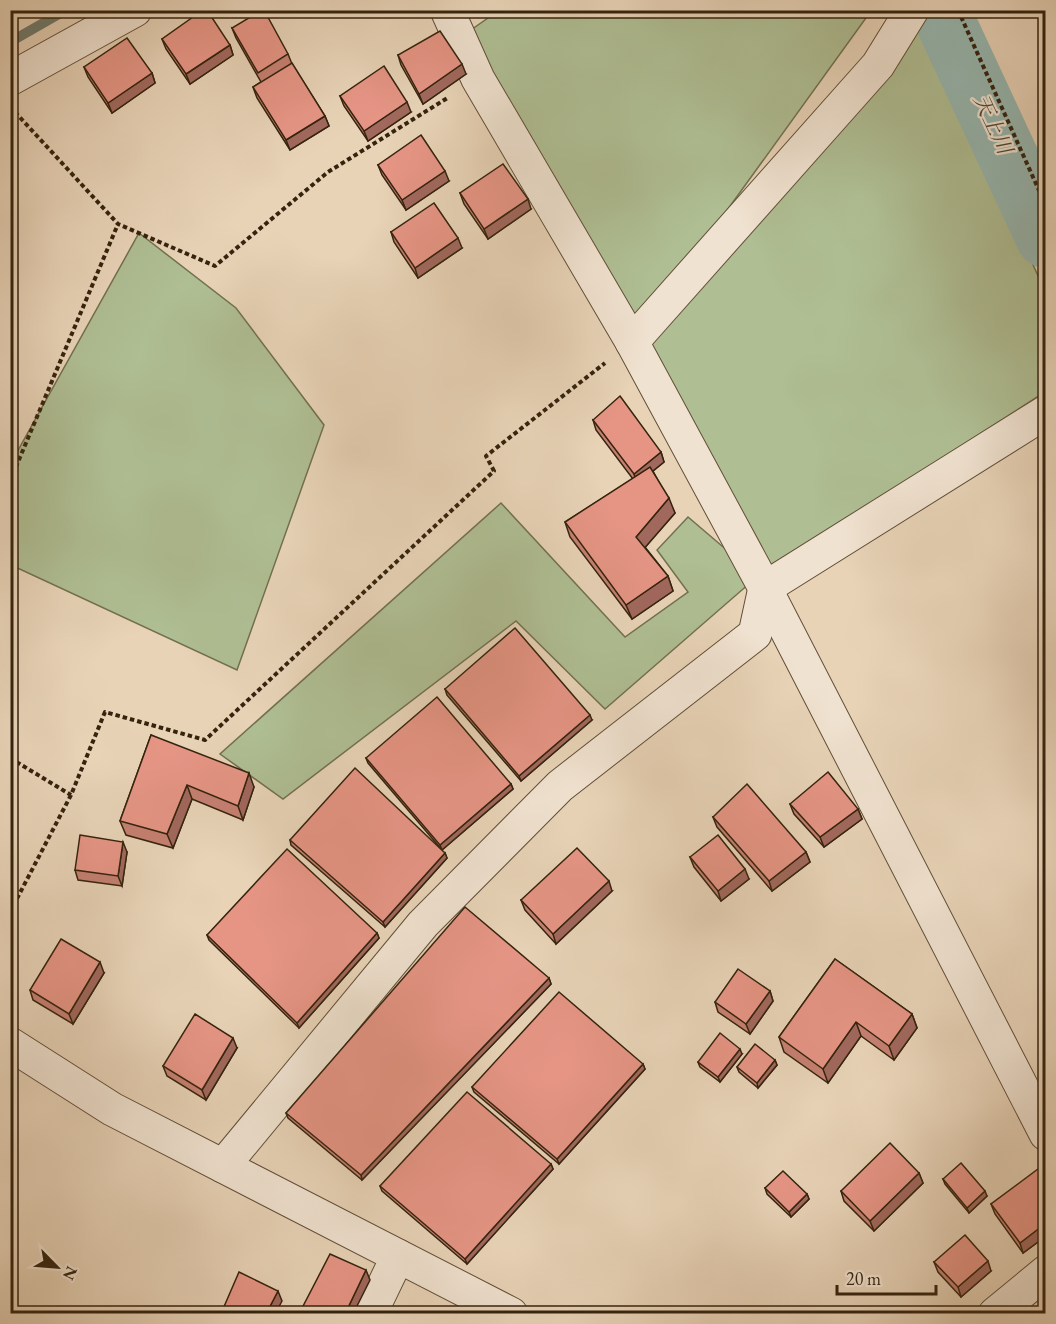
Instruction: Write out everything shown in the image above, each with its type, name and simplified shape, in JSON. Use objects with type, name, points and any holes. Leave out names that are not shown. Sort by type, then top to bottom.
[{"type":"street","points":[[10,79],[135,10]]},
{"type":"street","points":[[447,10],[478,79],[632,342],[765,588],[1046,1134]]},
{"type":"street","points":[[632,342],[878,64],[912,10]]},
{"type":"street","points":[[224,1166],[423,924],[560,786],[756,634],[765,588],[1046,412]]},
{"type":"street","points":[[10,1044],[112,1109],[511,1314]]},
{"type":"street","points":[[370,1314],[398,1256]]},
{"type":"street","points":[[995,1314],[1046,1272]]},
{"type":"path","points":[[958,10],[1046,206]]},
{"type":"path","points":[[10,107],[118,224],[215,266],[328,172],[478,79]]},
{"type":"path","points":[[10,482],[118,224]]},
{"type":"path","points":[[10,912],[71,795],[105,712],[205,740],[494,471],[486,456],[632,342]]},
{"type":"path","points":[[10,758],[71,795]]},
{"type":"green space","points":[[498,11],[871,11],[637,335],[921,20],[1045,291],[1045,392],[758,576],[605,709],[516,621],[283,799],[220,754],[501,503],[625,637],[688,592],[657,550],[688,517],[756,575],[461,37]]},
{"type":"green space","points":[[139,233],[236,308],[324,425],[237,670],[11,565],[11,463]]},
{"type":"building","points":[[203,10],[207,10],[230,45],[186,74],[162,39]]},
{"type":"building","points":[[262,10],[288,54],[258,73],[232,28]]},
{"type":"building","points":[[440,31],[462,64],[419,94],[398,55]]},
{"type":"building","points":[[127,38],[152,73],[108,103],[84,67]]},
{"type":"building","points":[[292,63],[325,116],[286,140],[253,87]]},
{"type":"building","points":[[384,66],[407,102],[364,131],[340,96]]},
{"type":"building","points":[[421,135],[445,171],[402,200],[378,165]]},
{"type":"building","points":[[503,164],[528,199],[484,229],[460,193]]},
{"type":"building","points":[[434,203],[458,238],[415,268],[391,232]]},
{"type":"building","points":[[620,396],[661,452],[634,474],[593,420]]},
{"type":"building","points":[[650,467],[669,498],[636,537],[668,576],[626,605],[565,522]]},
{"type":"building","points":[[515,628],[590,715],[519,776],[445,689]]},
{"type":"building","points":[[437,697],[511,784],[440,845],[366,758]]},
{"type":"building","points":[[151,735],[249,773],[238,806],[187,785],[167,834],[120,821]]},
{"type":"building","points":[[355,768],[445,853],[383,922],[290,840]]},
{"type":"building","points":[[828,772],[858,809],[820,837],[790,804]]},
{"type":"building","points":[[747,784],[806,852],[769,881],[713,817]]},
{"type":"building","points":[[80,835],[123,842],[118,876],[75,870]]},
{"type":"building","points":[[718,835],[745,869],[718,891],[690,857]]},
{"type":"building","points":[[577,848],[609,881],[553,934],[521,900]]},
{"type":"building","points":[[287,849],[377,933],[297,1023],[207,935]]},
{"type":"building","points":[[465,907],[549,978],[361,1175],[286,1113]]},
{"type":"building","points":[[61,939],[100,962],[69,1014],[30,990]]},
{"type":"building","points":[[835,959],[912,1014],[889,1046],[856,1022],[823,1069],[779,1037]]},
{"type":"building","points":[[738,969],[770,991],[746,1024],[715,1002]]},
{"type":"building","points":[[559,992],[643,1064],[557,1159],[472,1087]]},
{"type":"building","points":[[195,1014],[233,1038],[202,1090],[163,1066]]},
{"type":"building","points":[[720,1033],[740,1049],[718,1077],[698,1062]]},
{"type":"building","points":[[755,1044],[775,1060],[757,1083],[737,1067]]},
{"type":"building","points":[[467,1092],[551,1164],[465,1259],[380,1186]]},
{"type":"building","points":[[890,1143],[919,1173],[870,1221],[841,1191]]},
{"type":"building","points":[[961,1163],[985,1191],[967,1208],[943,1179]]},
{"type":"building","points":[[1038,1169],[1046,1179],[1046,1223],[1020,1243],[991,1204]]},
{"type":"building","points":[[783,1171],[807,1194],[789,1212],[765,1188]]},
{"type":"building","points":[[965,1235],[988,1261],[958,1287],[934,1262]]},
{"type":"building","points":[[330,1254],[366,1270],[345,1314],[303,1314],[300,1312]]},
{"type":"building","points":[[239,1272],[278,1291],[266,1314],[230,1314],[223,1309]]},
{"type":"waterway","points":[[10,42],[66,10]]},
{"type":"waterway","name":"天上川","points":[[940,10],[1046,238]]}]
